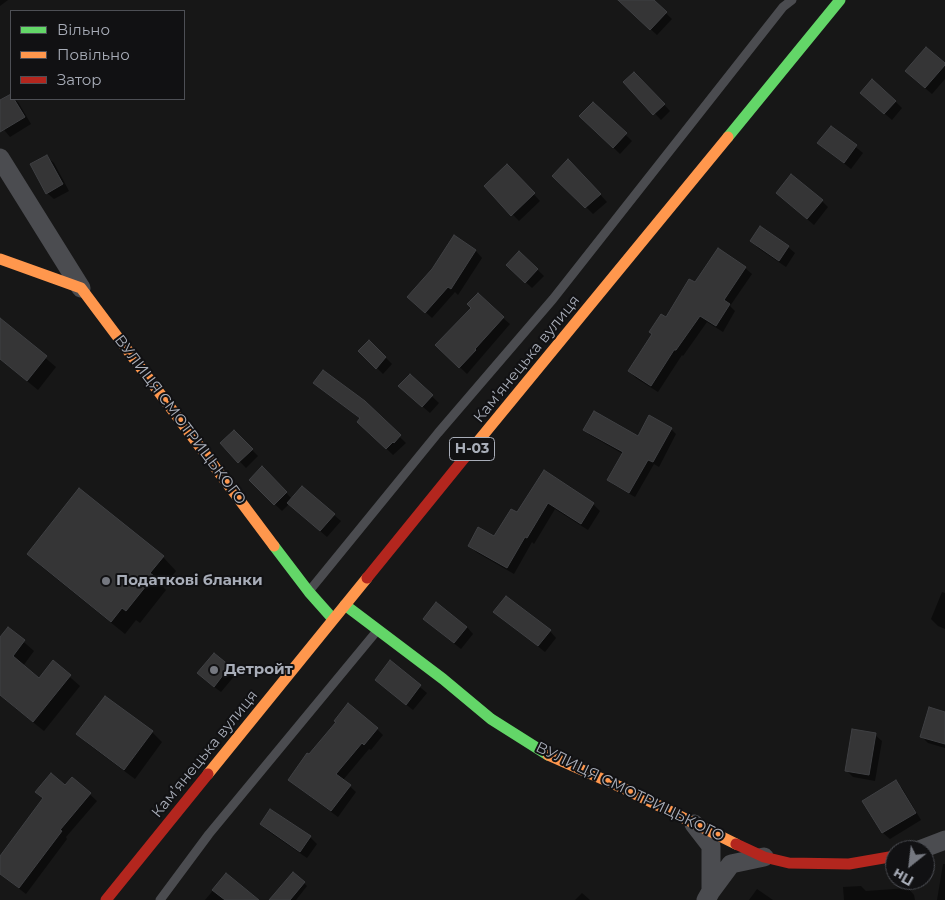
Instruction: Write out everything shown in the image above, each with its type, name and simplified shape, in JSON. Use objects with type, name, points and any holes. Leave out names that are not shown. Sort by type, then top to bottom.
[{"type":"main road","name":"Камʼянецька вулиця","points":[[106,900],[836,2]]},
{"type":"main road","points":[[0,259],[81,288]]},
{"type":"main road","name":"ВУЛИЦЯ СМОТРИЦЬКОГО","points":[[81,288],[309,592],[333,619]]},
{"type":"main road","name":"ВУЛИЦЯ СМОТРИЦЬКОГО","points":[[346,605],[443,679],[491,719],[548,756],[625,789],[764,857],[789,863],[841,864],[885,857]]},
{"type":"street","points":[[0,158],[81,288]]},
{"type":"street","points":[[694,823],[711,846],[709,895]]},
{"type":"street","points":[[709,895],[730,864],[764,857]]},
{"type":"lane","points":[[309,592],[438,433],[553,300],[784,7],[792,0]]},
{"type":"lane","points":[[160,900],[209,834],[378,630]]},
{"type":"building","points":[[618,0],[654,0],[667,12],[650,30]]},
{"type":"building","points":[[926,47],[945,65],[925,88],[905,71]]},
{"type":"building","points":[[634,72],[665,104],[653,115],[623,82]]},
{"type":"building","points":[[872,79],[896,101],[884,114],[860,93]]},
{"type":"building","points":[[10,95],[10,100],[15,100],[25,117],[0,132],[0,100]]},
{"type":"building","points":[[593,102],[627,133],[613,148],[579,116]]},
{"type":"building","points":[[831,126],[857,145],[844,163],[817,143]]},
{"type":"building","points":[[47,155],[63,184],[46,194],[30,164]]},
{"type":"building","points":[[568,159],[601,194],[585,208],[552,176]]},
{"type":"building","points":[[507,164],[535,193],[511,216],[484,186]]},
{"type":"building","points":[[791,174],[823,200],[807,219],[776,193]]},
{"type":"building","points":[[760,226],[789,246],[779,261],[750,241]]},
{"type":"building","points":[[454,235],[476,250],[451,289],[448,287],[425,313],[407,297],[432,269]]},
{"type":"building","points":[[718,248],[746,267],[724,300],[730,304],[716,326],[700,316],[676,350],[674,350],[651,386],[628,371],[652,334],[649,332],[661,314],[666,317],[689,279],[695,282]]},
{"type":"building","points":[[519,251],[538,269],[525,283],[506,265]]},
{"type":"building","points":[[478,293],[504,317],[459,368],[435,345],[471,308],[467,304]]},
{"type":"building","points":[[0,318],[47,356],[27,381],[0,359]]},
{"type":"building","points":[[369,340],[386,357],[376,369],[358,351]]},
{"type":"building","points":[[323,370],[365,401],[401,435],[394,443],[386,449],[357,422],[360,418],[313,383]]},
{"type":"building","points":[[410,374],[433,395],[422,407],[398,386]]},
{"type":"building","points":[[594,411],[638,436],[649,415],[672,428],[653,462],[648,460],[629,493],[607,480],[623,452],[583,430]]},
{"type":"building","points":[[234,430],[253,449],[238,463],[220,443]]},
{"type":"building","points":[[262,466],[287,492],[274,505],[249,480]]},
{"type":"building","points":[[544,470],[594,503],[581,524],[548,503],[507,568],[468,546],[478,527],[494,536],[511,509],[517,512]]},
{"type":"building","points":[[302,486],[335,514],[320,531],[287,503]]},
{"type":"building","points":[[79,488],[164,556],[150,573],[154,576],[126,611],[122,608],[111,622],[27,554]]},
{"type":"building","points":[[506,596],[551,630],[538,646],[493,612]]},
{"type":"building","points":[[436,602],[467,627],[454,643],[423,619]]},
{"type":"building","points":[[8,627],[25,640],[13,656],[39,678],[53,660],[71,675],[33,722],[0,695],[0,637]]},
{"type":"building","points":[[214,653],[230,666],[214,687],[197,673]]},
{"type":"building","points":[[390,660],[421,685],[406,705],[375,680]]},
{"type":"building","points":[[105,696],[153,731],[124,770],[76,734]]},
{"type":"building","points":[[348,703],[378,728],[364,745],[362,743],[336,774],[351,785],[331,811],[288,780],[307,753],[309,754],[336,722],[334,721]]},
{"type":"building","points":[[929,707],[945,712],[945,744],[920,737]]},
{"type":"building","points":[[852,729],[876,733],[869,775],[845,771]]},
{"type":"building","points":[[51,773],[65,785],[72,777],[91,793],[60,830],[62,831],[19,888],[0,874],[0,856],[43,798],[35,792]]},
{"type":"building","points":[[896,780],[916,813],[882,833],[862,801]]},
{"type":"building","points":[[270,809],[311,836],[300,852],[260,824]]},
{"type":"building","points":[[293,872],[305,882],[290,900],[269,900]]},
{"type":"building","points":[[226,873],[259,900],[225,900],[212,890]]},
{"type":"traffic: fast","points":[[728,137],[840,0]]},
{"type":"traffic: fast","points":[[274,546],[309,592],[333,619]]},
{"type":"traffic: fast","points":[[345,605],[443,679],[491,719],[548,755]]},
{"type":"traffic: slow","points":[[466,456],[728,137]]},
{"type":"traffic: slow","points":[[0,259],[81,288],[274,546]]},
{"type":"traffic: slow","points":[[208,774],[367,578]]},
{"type":"traffic: slow","points":[[548,755],[625,789],[736,844]]},
{"type":"traffic: jam","points":[[367,578],[466,456]]},
{"type":"traffic: jam","points":[[106,900],[208,774]]},
{"type":"traffic: jam","points":[[736,844],[764,857],[789,863],[849,864],[885,858]]},
{"type":"place","name":"Податкові бланки","points":[[106,581]]},
{"type":"place","name":"Детройт","points":[[214,670]]}]
